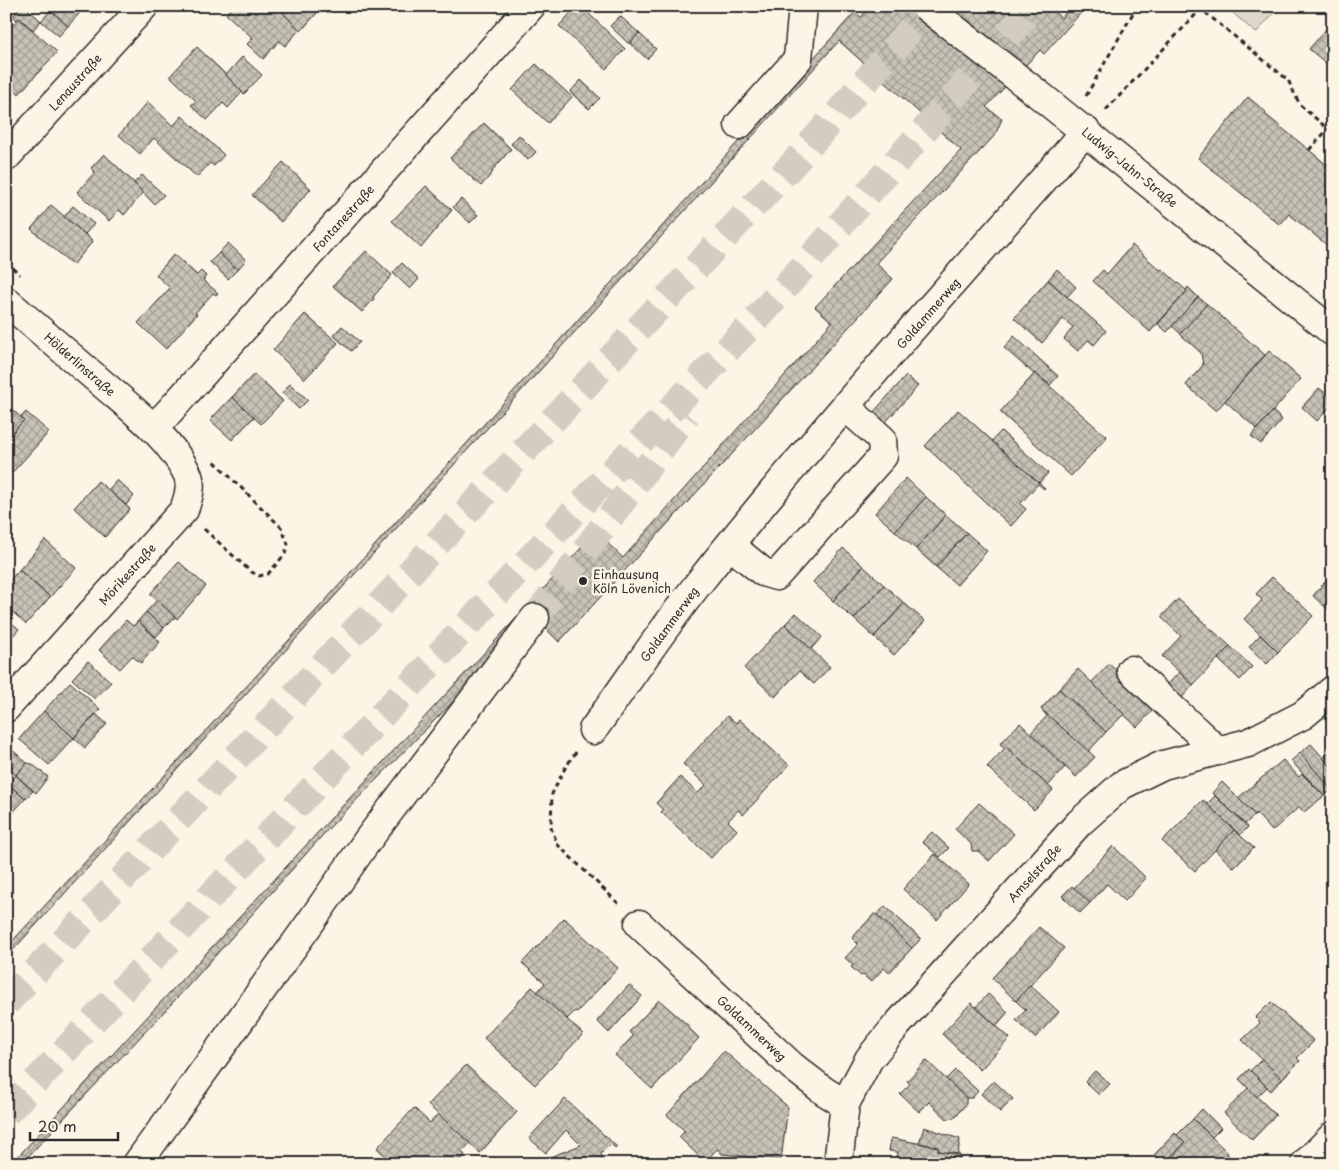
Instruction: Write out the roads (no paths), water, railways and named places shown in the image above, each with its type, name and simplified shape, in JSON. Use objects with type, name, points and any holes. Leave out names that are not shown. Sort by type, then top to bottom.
[{"type":"main road","name":"Lenaustraße","points":[[6,158],[144,6]]},
{"type":"main road","name":"Fontanestraße","points":[[153,428],[531,6]]},
{"type":"main road","points":[[739,125],[798,59],[803,6]]},
{"type":"main road","name":"Ludwig-Jahn-Straße","points":[[925,6],[1086,131],[1333,332]]},
{"type":"main road","name":"Goldammerweg","points":[[593,730],[697,586],[730,545],[846,407],[1086,131]]},
{"type":"main road","name":"Hölderlinstraße","points":[[6,301],[153,428]]},
{"type":"main road","points":[[730,545],[763,572],[776,576],[883,456],[882,439],[846,407]]},
{"type":"main road","name":"Mörikestraße","points":[[6,708],[184,510],[189,498],[190,486],[187,474],[153,428]]},
{"type":"main road","points":[[137,1164],[367,841],[535,618]]},
{"type":"main road","points":[[1131,670],[1218,751]]},
{"type":"main road","name":"Amselstraße","points":[[838,1164],[845,1104],[869,1058],[1079,823],[1122,785],[1163,765],[1248,743],[1303,715],[1333,690]]},
{"type":"main road","name":"Goldammerweg","points":[[639,924],[792,1066],[824,1091],[845,1104]]},
{"type":"main road","points":[[1305,1164],[1333,1136]]},
{"type":"tunnel","points":[[6,1003],[794,163],[931,6]]},
{"type":"tunnel","points":[[6,1113],[763,312],[1034,6]]},
{"type":"tunnel","points":[[535,618],[687,414]]},
{"type":"place","name":"Einhausung Köln Lövenich","points":[[583,581]]}]
